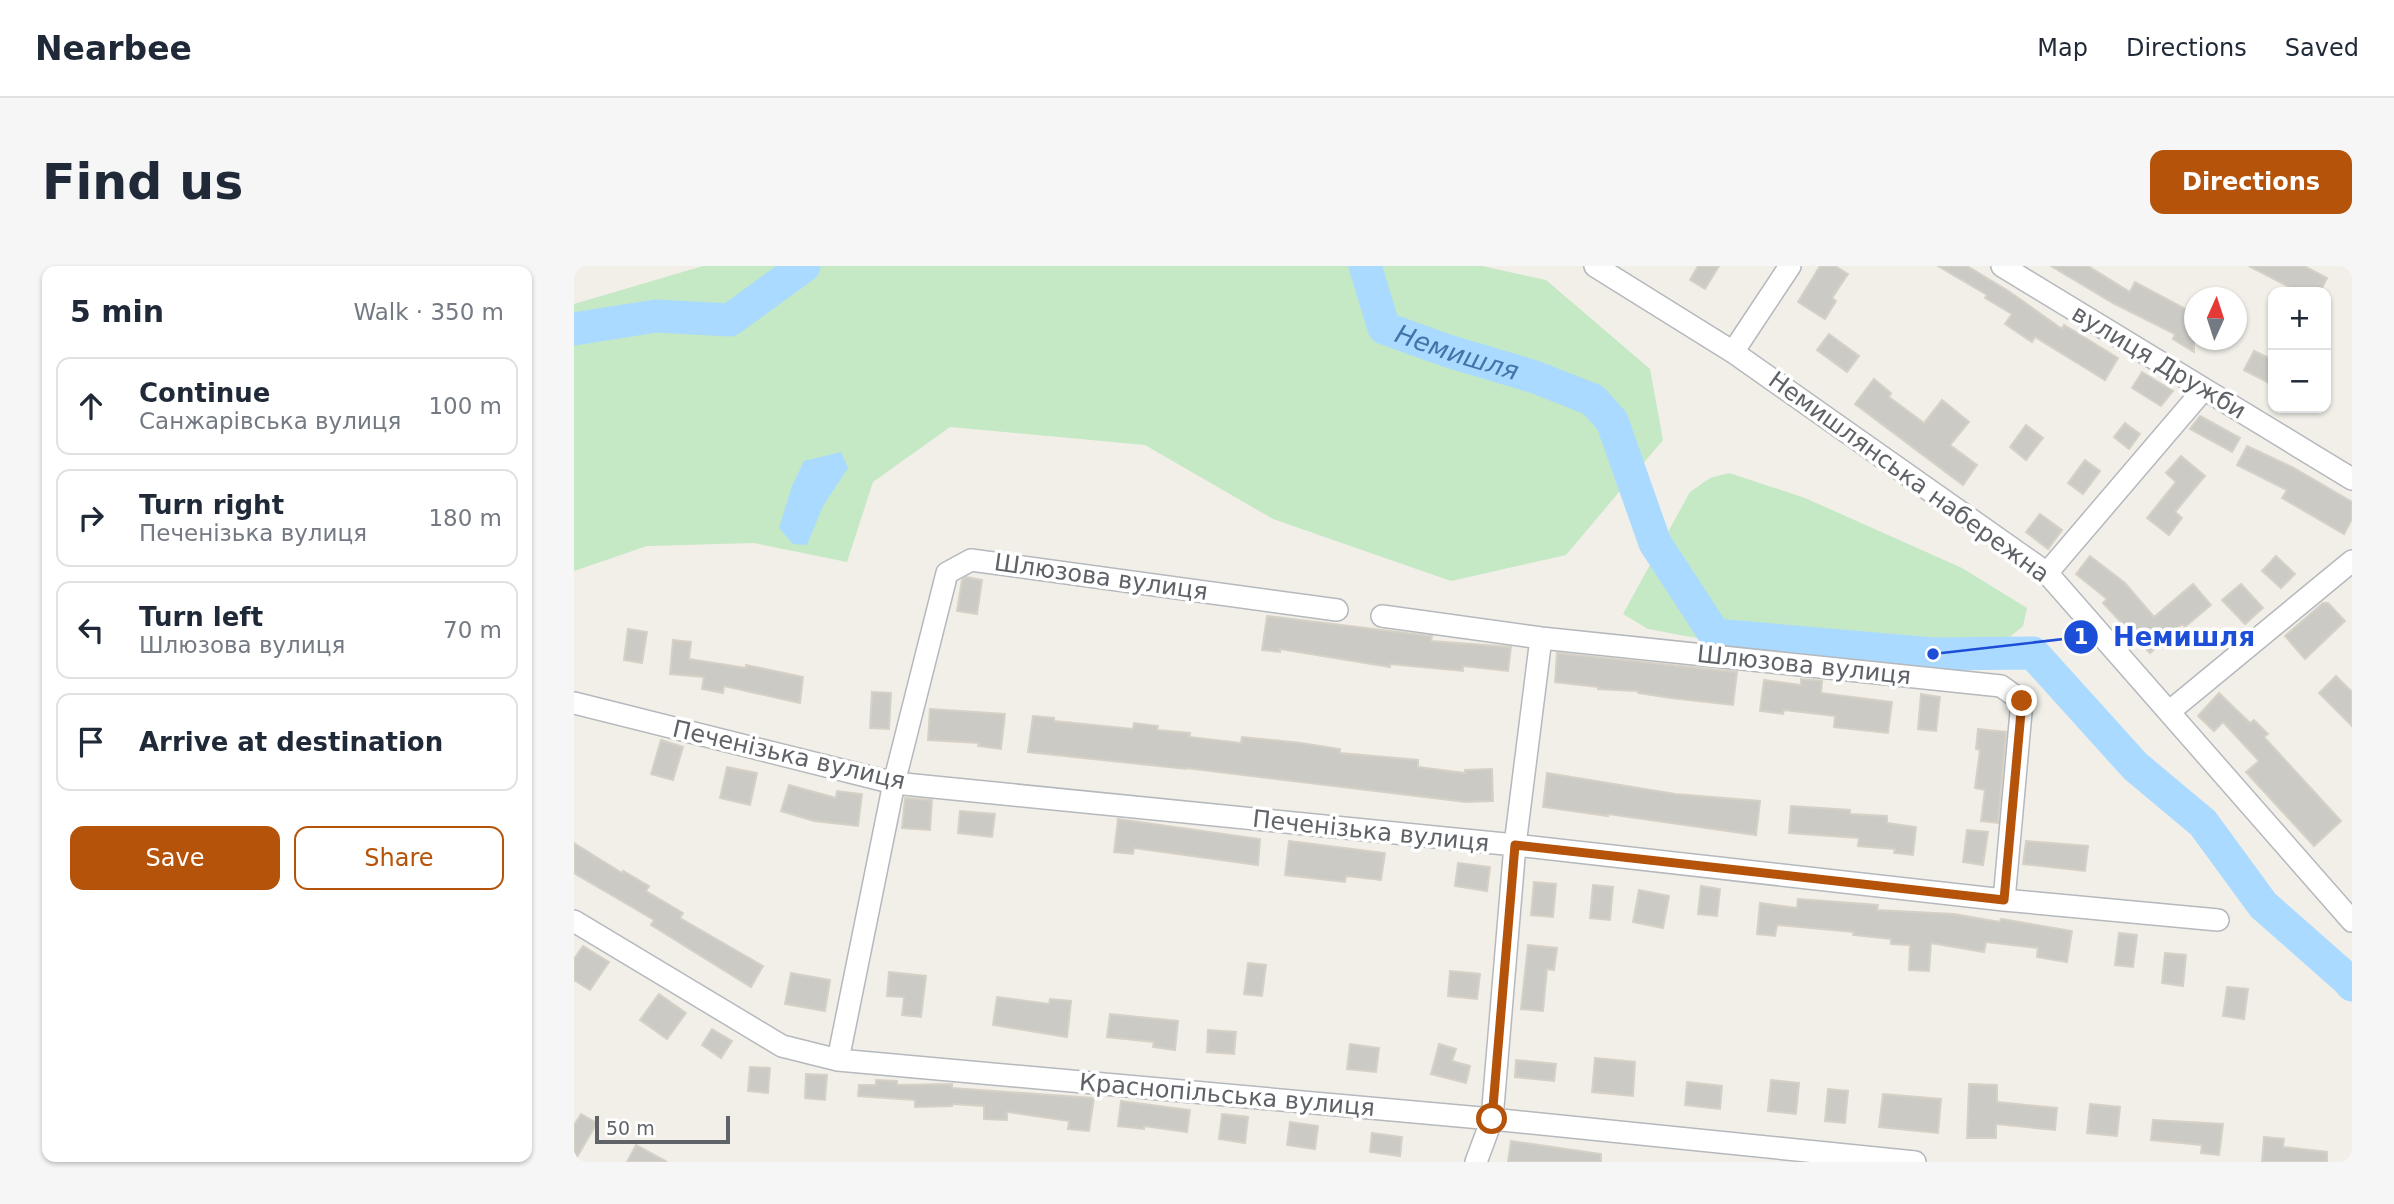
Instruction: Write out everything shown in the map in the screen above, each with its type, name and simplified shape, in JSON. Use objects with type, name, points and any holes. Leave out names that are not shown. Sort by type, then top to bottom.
[{"type":"street","name":"Немишлянська набережна","points":[[1595,266],[1733,352],[2047,573],[2352,921]]},
{"type":"street","points":[[1733,352],[1790,266]]},
{"type":"street","name":"вулиця Дружби","points":[[2002,266],[2352,479]]},
{"type":"street","points":[[2047,573],[2204,389]]},
{"type":"street","name":"Шлюзова вулиця","points":[[838,1060],[894,783],[947,573],[971,559],[1337,610]]},
{"type":"street","points":[[2170,711],[2352,561]]},
{"type":"street","name":"Шлюзова вулиця","points":[[1382,616],[1541,638],[2001,686],[2022,701],[2004,900]]},
{"type":"street","points":[[1476,1162],[1492,1119],[1515,845],[1541,638]]},
{"type":"street","name":"Печенізька вулиця","points":[[574,703],[894,783],[1515,845],[2004,900],[2218,920]]},
{"type":"street","name":"Краснопільська вулиця","points":[[574,921],[782,1046],[838,1060],[1492,1119],[1916,1162]]},
{"type":"green space","points":[[703,266],[1482,266],[1546,280],[1650,369],[1663,440],[1566,555],[1451,581],[1273,519],[1145,445],[950,427],[873,482],[847,562],[754,543],[647,546],[574,571],[574,304]]},
{"type":"green space","points":[[1729,473],[1805,498],[1962,568],[2027,608],[2023,626],[1976,665],[1815,653],[1702,639],[1648,629],[1623,614],[1690,492],[1710,478]]},
{"type":"water","points":[[841,452],[848,468],[823,506],[807,545],[793,544],[779,528],[792,486],[804,461]]},
{"type":"building","points":[[1698,266],[1719,266],[1705,289],[1690,280]]},
{"type":"building","points":[[1820,266],[1835,266],[1848,274],[1832,298],[1836,301],[1825,319],[1798,302]]},
{"type":"building","points":[[1938,266],[1967,266],[2062,329],[2064,325],[2118,358],[2105,380],[2035,337],[2032,342],[2005,324],[2012,314],[1985,298],[1987,295]]},
{"type":"building","points":[[2051,266],[2088,266],[2130,292],[2135,282],[2184,309],[2184,346],[2173,339],[2175,334],[2113,303]]},
{"type":"building","points":[[2249,266],[2304,266],[2327,278],[2322,287],[2289,287]]},
{"type":"building","points":[[1829,334],[1859,356],[1847,372],[1817,350]]},
{"type":"building","points":[[2254,351],[2268,358],[2268,382],[2244,370]]},
{"type":"building","points":[[2142,372],[2173,391],[2161,406],[2132,388]]},
{"type":"building","points":[[1874,379],[1891,393],[1889,397],[1924,423],[1942,400],[1969,422],[1950,445],[1977,465],[1963,485],[1855,404]]},
{"type":"building","points":[[2200,416],[2240,438],[2232,452],[2190,429]]},
{"type":"building","points":[[2125,423],[2140,434],[2129,449],[2114,437]]},
{"type":"building","points":[[2026,425],[2043,438],[2026,460],[2010,447]]},
{"type":"building","points":[[2247,446],[2292,467],[2352,502],[2352,519],[2344,534],[2282,498],[2287,490],[2237,465]]},
{"type":"building","points":[[2181,456],[2205,476],[2175,512],[2182,518],[2169,535],[2147,518],[2176,482],[2166,473]]},
{"type":"building","points":[[2085,460],[2100,471],[2083,494],[2068,483]]},
{"type":"building","points":[[2040,514],[2062,530],[2048,549],[2026,532]]},
{"type":"building","points":[[2090,556],[2125,583],[2154,617],[2193,584],[2211,605],[2185,627],[2182,624],[2150,653],[2103,603],[2107,599],[2076,574]]},
{"type":"building","points":[[2276,556],[2295,574],[2281,588],[2262,571]]},
{"type":"building","points":[[966,577],[982,580],[977,614],[957,611],[962,580]]},
{"type":"building","points":[[2241,584],[2263,608],[2245,624],[2222,600]]},
{"type":"building","points":[[2323,603],[2328,603],[2345,621],[2305,659],[2285,636]]},
{"type":"building","points":[[1267,616],[1432,636],[1431,641],[1511,647],[1508,671],[1463,666],[1463,671],[1390,664],[1390,667],[1280,649],[1280,652],[1262,650]]},
{"type":"building","points":[[628,629],[647,632],[642,663],[624,660]]},
{"type":"building","points":[[673,640],[691,642],[689,659],[746,668],[746,665],[803,677],[800,703],[724,686],[723,693],[702,689],[704,677],[670,674]]},
{"type":"building","points":[[1557,653],[1737,672],[1733,705],[1555,682]]},
{"type":"building","points":[[2336,676],[2352,692],[2352,726],[2319,693]]},
{"type":"building","points":[[1801,679],[1822,681],[1821,693],[1892,702],[1888,733],[1834,727],[1835,716],[1784,710],[1783,714],[1760,711],[1764,680],[1801,685]]},
{"type":"building","points":[[872,692],[891,693],[889,729],[870,728]]},
{"type":"building","points":[[2219,693],[2250,723],[2254,720],[2268,734],[2264,737],[2341,821],[2314,846],[2246,772],[2259,761],[2223,722],[2214,731],[2198,716]]},
{"type":"building","points":[[1921,694],[1940,697],[1936,731],[1918,729]]},
{"type":"building","points":[[930,709],[1005,714],[1001,749],[978,746],[979,743],[928,740]]},
{"type":"building","points":[[1033,716],[1054,718],[1054,721],[1133,729],[1134,723],[1158,726],[1157,730],[1190,733],[1189,737],[1241,743],[1242,737],[1301,743],[1340,749],[1340,753],[1418,760],[1418,767],[1465,773],[1465,770],[1492,769],[1493,801],[1466,802],[1028,752]]},
{"type":"building","points":[[1978,729],[2006,732],[1998,823],[1981,821],[1985,790],[1975,788],[1980,750],[1976,749]]},
{"type":"building","points":[[661,740],[683,747],[673,780],[651,774]]},
{"type":"building","points":[[727,767],[757,773],[750,805],[720,798]]},
{"type":"building","points":[[1547,773],[1675,794],[1760,801],[1756,835],[1543,807]]},
{"type":"building","points":[[789,785],[836,798],[837,791],[862,794],[858,826],[814,821],[781,811]]},
{"type":"building","points":[[905,798],[932,800],[930,830],[902,828]]},
{"type":"building","points":[[1791,806],[1850,810],[1850,814],[1887,816],[1887,823],[1916,827],[1913,855],[1894,853],[1895,849],[1858,846],[1859,838],[1789,833]]},
{"type":"building","points":[[960,811],[995,814],[992,837],[958,833]]},
{"type":"building","points":[[1118,819],[1260,839],[1258,865],[1134,848],[1133,854],[1114,852]]},
{"type":"building","points":[[1967,830],[1988,832],[1983,865],[1963,862]]},
{"type":"building","points":[[1289,841],[1385,853],[1381,880],[1346,876],[1345,882],[1285,875]]},
{"type":"building","points":[[2026,841],[2088,846],[2085,871],[2023,864]]},
{"type":"building","points":[[574,843],[622,873],[623,871],[649,886],[646,891],[683,913],[680,918],[763,966],[751,987],[651,925],[654,920],[574,873]]},
{"type":"building","points":[[1458,863],[1490,867],[1487,891],[1455,886]]},
{"type":"building","points":[[1534,882],[1556,884],[1553,917],[1531,915]]},
{"type":"building","points":[[1593,885],[1613,887],[1610,920],[1590,918]]},
{"type":"building","points":[[1701,886],[1720,889],[1717,916],[1698,914]]},
{"type":"building","points":[[1639,890],[1669,896],[1663,928],[1633,922]]},
{"type":"building","points":[[1798,899],[1878,905],[1877,910],[1954,914],[2000,922],[2001,919],[2072,931],[2067,962],[2037,957],[2038,948],[1986,942],[1984,952],[1931,943],[1929,971],[1909,970],[1910,945],[1891,944],[1891,939],[1853,935],[1854,932],[1777,925],[1775,936],[1757,934],[1760,903],[1797,908]]},
{"type":"building","points":[[2119,933],[2137,935],[2133,967],[2115,965]]},
{"type":"building","points":[[1528,945],[1557,948],[1554,970],[1547,969],[1543,1011],[1521,1009]]},
{"type":"building","points":[[583,946],[609,962],[590,990],[574,980],[574,959]]},
{"type":"building","points":[[2165,953],[2186,955],[2183,986],[2162,983]]},
{"type":"building","points":[[1248,963],[1266,965],[1262,996],[1244,994]]},
{"type":"building","points":[[1450,971],[1480,974],[1477,999],[1448,996]]},
{"type":"building","points":[[889,972],[926,976],[921,1017],[902,1015],[904,997],[887,996]]},
{"type":"building","points":[[791,973],[830,980],[825,1011],[785,1004]]},
{"type":"building","points":[[2227,987],[2248,989],[2244,1019],[2223,1016]]},
{"type":"building","points":[[659,994],[686,1013],[667,1039],[640,1020]]},
{"type":"building","points":[[997,997],[1049,1004],[1050,999],[1071,1001],[1067,1037],[993,1025]]},
{"type":"building","points":[[1110,1014],[1178,1021],[1175,1050],[1153,1047],[1154,1042],[1107,1037]]},
{"type":"building","points":[[712,1029],[732,1041],[721,1058],[702,1045]]},
{"type":"building","points":[[1208,1030],[1236,1032],[1234,1054],[1207,1052]]},
{"type":"building","points":[[1350,1044],[1379,1048],[1376,1072],[1347,1069]]},
{"type":"building","points":[[1439,1044],[1456,1049],[1452,1061],[1470,1066],[1466,1083],[1431,1074]]},
{"type":"building","points":[[1595,1058],[1635,1062],[1633,1096],[1592,1092]]},
{"type":"building","points":[[1516,1060],[1556,1064],[1554,1081],[1515,1077]]},
{"type":"building","points":[[750,1067],[770,1068],[768,1093],[748,1091]]},
{"type":"building","points":[[806,1074],[827,1075],[825,1100],[805,1098]]},
{"type":"building","points":[[876,1080],[897,1081],[897,1085],[952,1084],[952,1088],[1094,1098],[1089,1131],[1068,1129],[1069,1121],[1007,1112],[1007,1120],[984,1119],[984,1106],[952,1104],[915,1107],[915,1100],[858,1096],[859,1085],[876,1085]]},
{"type":"building","points":[[1771,1080],[1799,1083],[1796,1114],[1768,1111]]},
{"type":"building","points":[[1687,1082],[1722,1086],[1720,1109],[1685,1105]]},
{"type":"building","points":[[1969,1084],[1997,1085],[1997,1102],[2057,1108],[2055,1130],[1996,1124],[1996,1138],[1967,1138]]},
{"type":"building","points":[[1828,1089],[1848,1091],[1845,1123],[1825,1121]]},
{"type":"building","points":[[1883,1094],[1941,1099],[1938,1133],[1879,1127]]},
{"type":"building","points":[[1121,1101],[1190,1110],[1187,1132],[1144,1126],[1144,1129],[1118,1126]]},
{"type":"building","points":[[2090,1104],[2120,1107],[2117,1136],[2087,1133]]},
{"type":"building","points":[[581,1114],[597,1123],[574,1162],[574,1125]]},
{"type":"building","points":[[1222,1114],[1248,1117],[1245,1143],[1219,1139]]},
{"type":"building","points":[[2153,1120],[2223,1124],[2219,1155],[2201,1153],[2202,1145],[2151,1140]]},
{"type":"building","points":[[1290,1122],[1318,1126],[1315,1149],[1287,1145]]},
{"type":"building","points":[[1372,1133],[1402,1137],[1400,1156],[1370,1152]]},
{"type":"building","points":[[2264,1137],[2284,1139],[2283,1147],[2327,1152],[2327,1162],[2262,1162]]},
{"type":"building","points":[[1511,1141],[1601,1154],[1601,1162],[1508,1162]]},
{"type":"building","points":[[636,1145],[667,1162],[627,1162]]},
{"type":"waterway","name":"Немишля","points":[[574,329],[656,316],[730,320],[804,266]]},
{"type":"waterway","name":"Немишля","points":[[1365,266],[1384,328],[1448,351],[1535,377],[1593,400],[1612,421],[1655,543],[1715,635],[1933,654],[2033,653],[2135,766],[2203,823],[2263,905],[2352,985]]},
{"type":"place","name":"Немишля","points":[[1933,654]]},
{"type":"route","points":[[1492,1119],[1515,845],[2004,900],[2022,701]]}]
